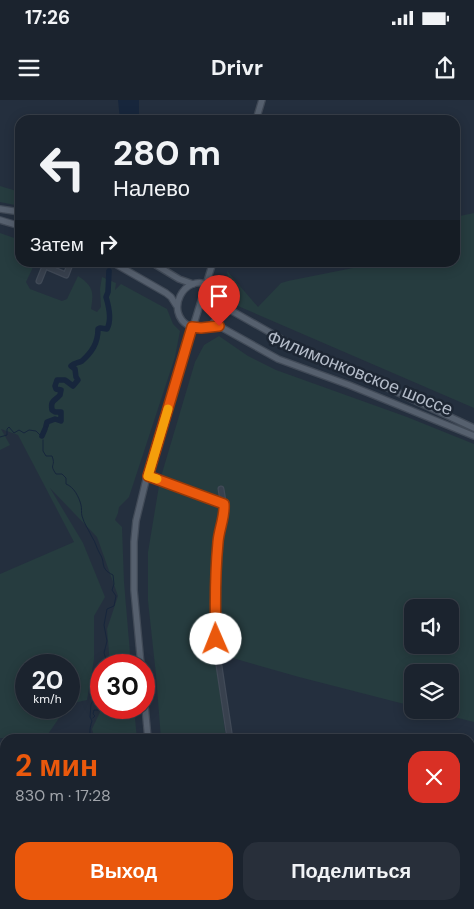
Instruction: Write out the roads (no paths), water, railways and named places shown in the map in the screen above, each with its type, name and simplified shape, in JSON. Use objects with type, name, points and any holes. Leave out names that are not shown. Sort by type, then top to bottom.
[{"type":"main road","points":[[258,115],[262,100]]},
{"type":"main road","points":[[0,209],[15,211]]},
{"type":"main road","points":[[0,220],[15,224]]},
{"type":"main road","points":[[121,267],[166,293],[174,300],[180,318],[192,327]]},
{"type":"main road","points":[[160,267],[193,284]]},
{"type":"main road","points":[[140,654],[134,590],[136,520],[211,267]]},
{"type":"main road","points":[[177,306],[180,293],[187,286],[205,283]]},
{"type":"main road","name":"Филимонковское шоссе","points":[[205,283],[217,290],[232,311],[302,350],[474,428]]},
{"type":"main road","points":[[209,326],[220,315],[222,299]]},
{"type":"main road","name":"Филимонковское шоссе","points":[[192,327],[219,326],[278,359],[349,385],[474,436]]},
{"type":"main road","points":[[146,719],[148,734]]},
{"type":"street","points":[[39,282],[45,267]]},
{"type":"street","points":[[47,267],[66,275],[69,267]]},
{"type":"street","points":[[148,476],[224,504]]},
{"type":"street","points":[[221,489],[225,513],[218,543],[214,589],[216,639],[229,734]]},
{"type":"water","points":[[118,100],[139,100],[139,115],[120,115]]},
{"type":"waterway","points":[[46,426],[47,422],[55,419],[61,421],[61,412],[52,410],[52,402],[60,395],[61,390],[56,389],[57,380],[65,380],[73,386],[78,380],[75,369],[71,366],[82,361],[91,351],[96,343],[98,329],[107,329],[109,325],[110,313],[106,297],[109,271]]},
{"type":"waterway","points":[[0,437],[7,435],[9,427],[14,433],[19,430],[24,433],[29,430],[36,431],[42,437]]},
{"type":"waterway","points":[[42,436],[45,429]]},
{"type":"waterway","points":[[43,440],[43,451],[46,456],[52,456],[56,474],[62,474],[66,478],[66,484],[74,490],[81,506],[83,519],[102,557],[104,568],[113,575],[114,584],[112,590],[116,596],[114,606],[107,609],[104,625],[107,641],[104,654]]},
{"type":"waterway","points":[[90,734],[91,719]]}]
